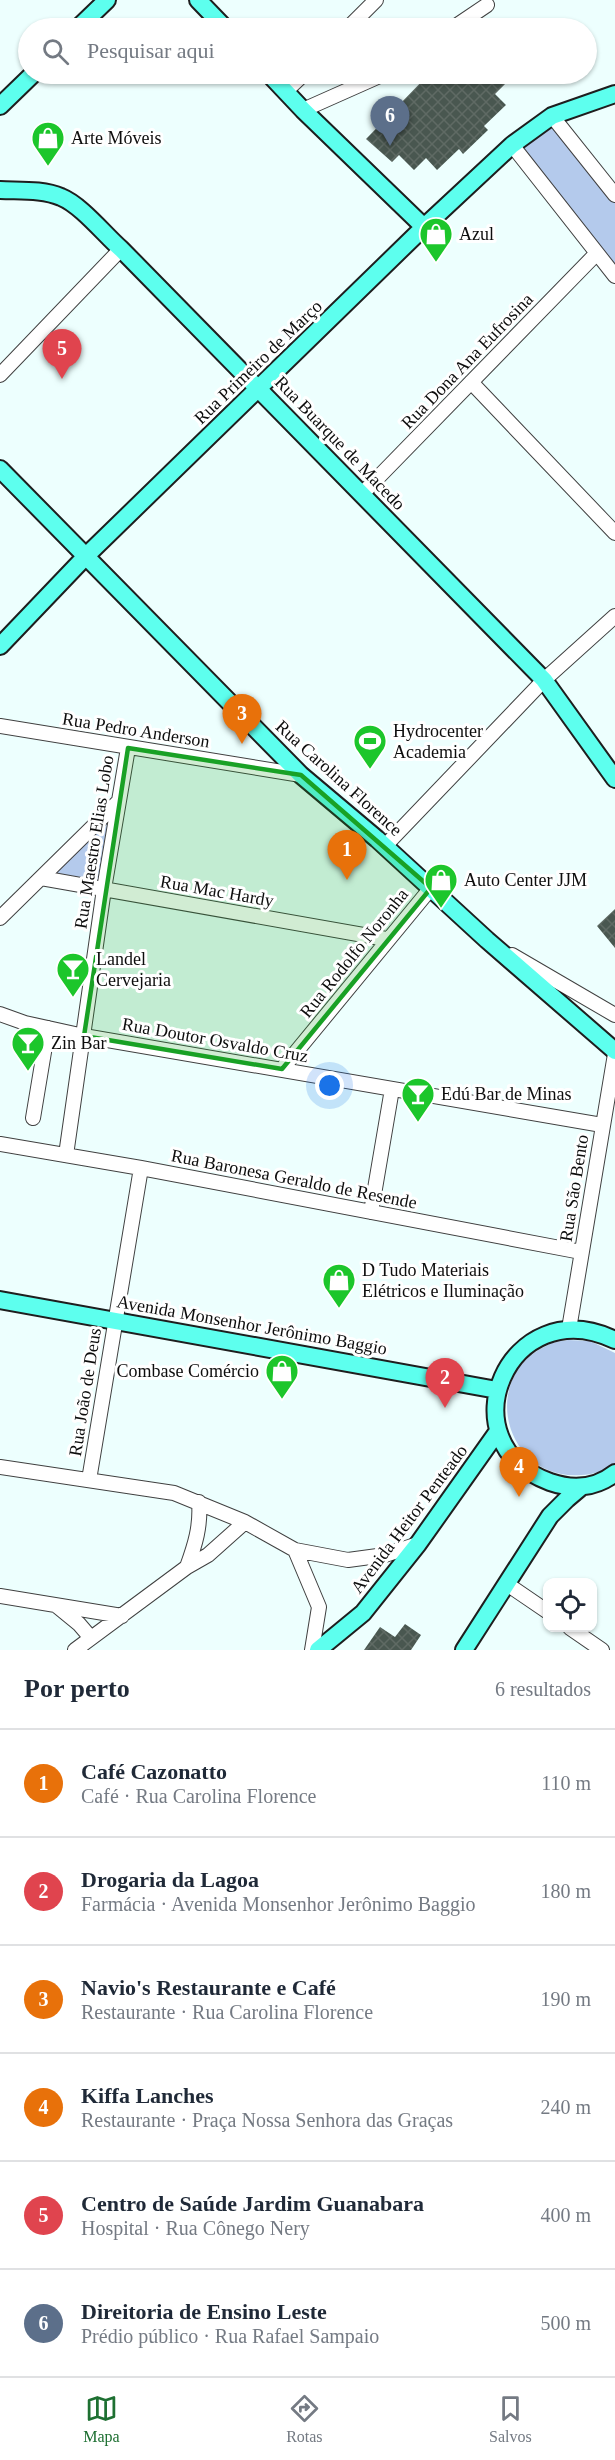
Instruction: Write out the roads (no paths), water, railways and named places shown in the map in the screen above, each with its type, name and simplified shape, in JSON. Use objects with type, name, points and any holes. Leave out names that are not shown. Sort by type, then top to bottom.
[{"type":"main road","points":[[88,18],[107,0]]},
{"type":"main road","points":[[198,0],[215,18]]},
{"type":"main road","points":[[0,106],[23,84]]},
{"type":"main road","points":[[279,84],[424,227]]},
{"type":"main road","name":"Rua Primeiro de Março","points":[[0,646],[86,556],[424,227],[512,145],[552,116],[615,94]]},
{"type":"main road","name":"Rua Buarque de Macedo","points":[[0,190],[48,193],[61,197],[71,203],[121,249],[260,388],[544,680],[615,779]]},
{"type":"main road","name":"Rua Carolina Florence","points":[[0,469],[301,775],[386,846],[487,940],[615,1052]]},
{"type":"main road","name":"Avenida Monsenhor Jerônimo Baggio","points":[[0,1300],[497,1389]]},
{"type":"main road","points":[[580,1488],[562,1486],[534,1476],[520,1466],[509,1452],[498,1431],[495,1412],[497,1389],[510,1361],[535,1339],[551,1332],[569,1329],[599,1333],[615,1340]]},
{"type":"main road","name":"Avenida Heitor Penteado","points":[[318,1650],[363,1613],[418,1544],[498,1431]]},
{"type":"main road","points":[[464,1650],[550,1516],[580,1488],[613,1476]]},
{"type":"street","points":[[358,18],[376,0]]},
{"type":"street","points":[[468,18],[487,5]]},
{"type":"street","points":[[286,91],[293,84]]},
{"type":"street","points":[[303,110],[362,84]]},
{"type":"street","points":[[552,116],[615,195]]},
{"type":"street","points":[[512,145],[615,276]]},
{"type":"street","points":[[0,375],[121,249]]},
{"type":"street","name":"Rua Dona Ana Eufrosina","points":[[362,494],[597,253]]},
{"type":"street","points":[[471,382],[615,533]]},
{"type":"street","points":[[386,846],[544,680],[615,616]]},
{"type":"street","name":"Rua Pedro Anderson","points":[[0,726],[301,775]]},
{"type":"street","name":"Rua Maestro Elias Lobo","points":[[66,1155],[104,889],[128,748]]},
{"type":"street","points":[[0,918],[118,801]]},
{"type":"street","name":"Rua Mac Hardy","points":[[41,878],[386,939]]},
{"type":"street","name":"Rua Rodolfo Noronha","points":[[282,1069],[386,939],[431,888]]},
{"type":"street","points":[[487,940],[615,1015]]},
{"type":"street","name":"Rua Doutor Osvaldo Cruz","points":[[0,1014],[25,1023],[84,1036],[602,1125]]},
{"type":"street","points":[[33,1118],[48,1028]]},
{"type":"street","name":"Rua São Bento","points":[[569,1329],[615,1052]]},
{"type":"street","points":[[372,1212],[392,1089]]},
{"type":"street","points":[[602,1125],[615,1112]]},
{"type":"street","name":"Rua Baronesa Geraldo de Resende","points":[[0,1144],[141,1168],[581,1252]]},
{"type":"street","name":"Rua João de Deus","points":[[89,1480],[141,1168]]},
{"type":"street","points":[[0,1467],[174,1493],[245,1522],[295,1550],[348,1560],[385,1555],[418,1544]]},
{"type":"street","points":[[187,1567],[197,1538],[201,1516],[199,1502]]},
{"type":"street","points":[[75,1650],[187,1567],[208,1555],[245,1522]]},
{"type":"street","points":[[295,1550],[319,1607],[312,1650]]},
{"type":"street","points":[[507,1584],[543,1609]]},
{"type":"street","points":[[0,1596],[122,1616]]},
{"type":"street","points":[[55,1605],[79,1624],[91,1638]]},
{"type":"street","points":[[576,1632],[602,1650]]},
{"type":"place","name":"Direitoria de Ensino Leste","points":[[390,146]]},
{"type":"place","name":"Arte Móveis","points":[[48,167]]},
{"type":"place","name":"Azul","points":[[436,263]]},
{"type":"place","name":"Centro de Saúde Jardim Guanabara","points":[[62,379]]},
{"type":"place","name":"Navio's Restaurante e Café","points":[[242,744]]},
{"type":"place","name":"Hydrocenter Academia","points":[[370,770]]},
{"type":"place","name":"Café Cazonatto","points":[[347,880]]},
{"type":"place","name":"Auto Center JJM","points":[[441,909]]},
{"type":"place","name":"Landel Cervejaria","points":[[73,998]]},
{"type":"place","name":"Zin Bar","points":[[28,1072]]},
{"type":"place","name":"Edú Bar de Minas","points":[[418,1123]]},
{"type":"place","name":"D Tudo Materiais Elétricos e Iluminação","points":[[339,1309]]},
{"type":"place","name":"Combase Comércio","points":[[282,1400]]},
{"type":"place","name":"Drogaria da Lagoa","points":[[445,1408]]},
{"type":"place","name":"Kiffa Lanches","points":[[519,1497]]}]
